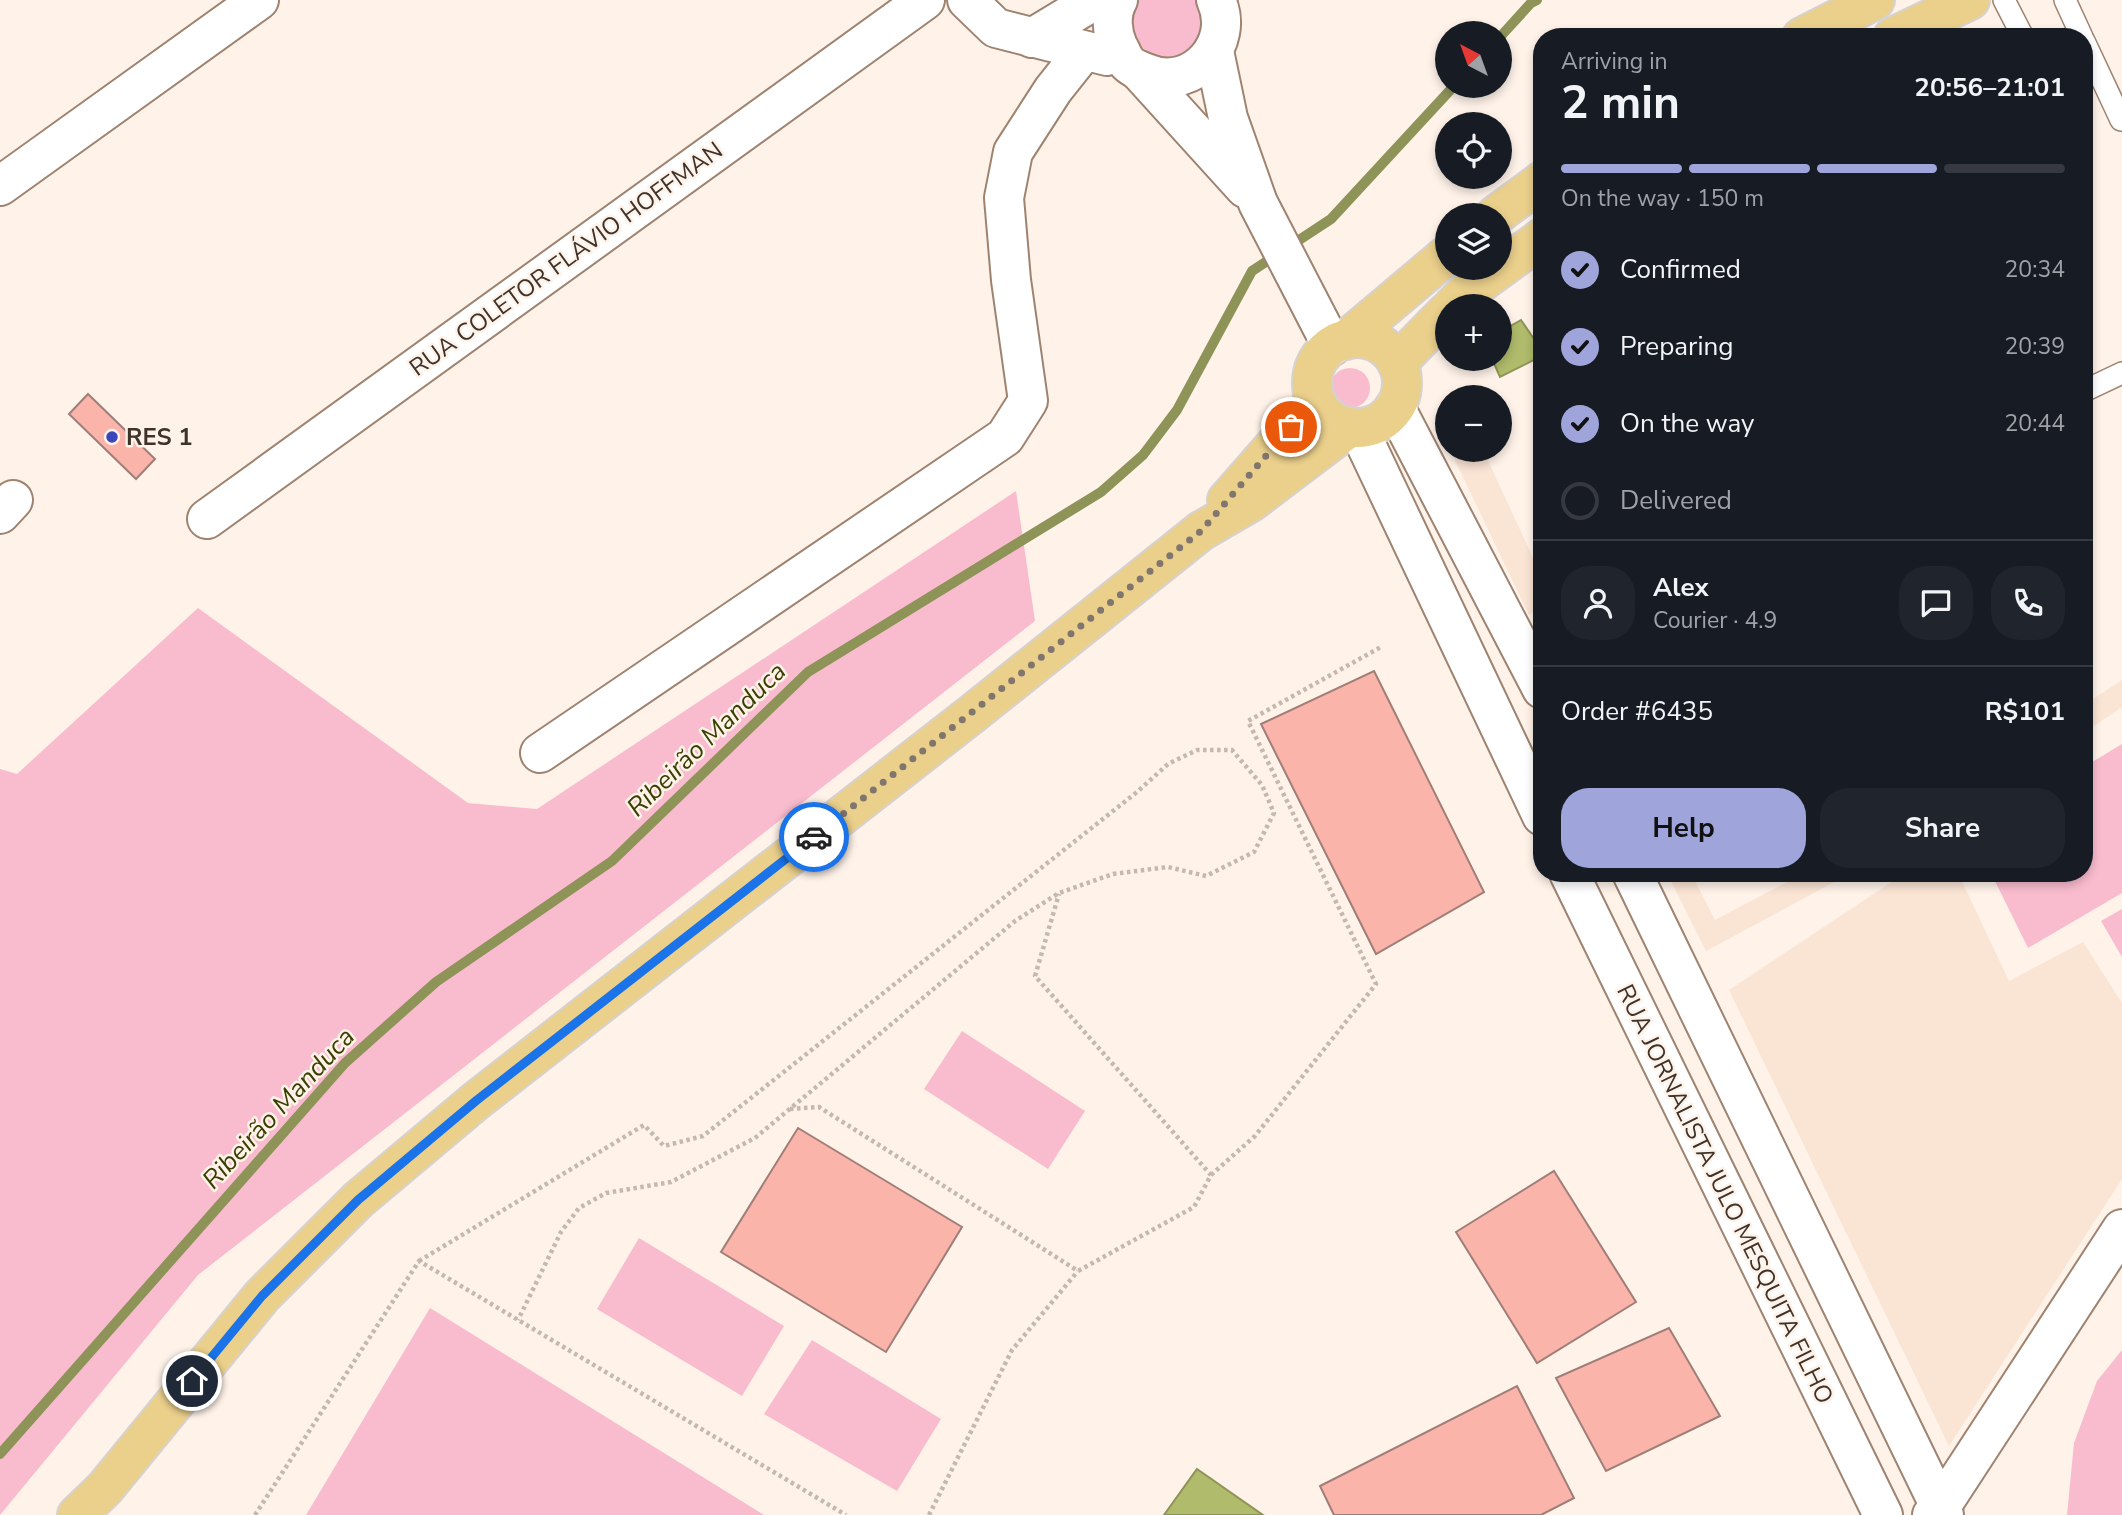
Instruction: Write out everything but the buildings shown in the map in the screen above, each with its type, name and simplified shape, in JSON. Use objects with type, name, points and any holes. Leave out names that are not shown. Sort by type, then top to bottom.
[{"type":"main road","points":[[1820,28],[1875,0]]},
{"type":"main road","points":[[1912,28],[1970,0]]},
{"type":"main road","points":[[1512,203],[1533,188]]},
{"type":"main road","points":[[1466,294],[1533,245]]},
{"type":"main road","points":[[1354,428],[1331,420],[1315,403],[1312,383],[1321,356],[1435,265]]},
{"type":"main road","points":[[1397,363],[1435,324]]},
{"type":"main road","points":[[77,1515],[99,1502],[262,1296],[358,1200],[477,1100],[972,715],[1201,531],[1251,502],[1354,428],[1372,425],[1385,418],[1395,407],[1401,393],[1402,378],[1397,363],[1388,351],[1376,342],[1361,338],[1339,343]]},
{"type":"main road","points":[[1201,531],[1315,403]]},
{"type":"street","points":[[0,186],[260,0]]},
{"type":"street","name":"RUA COLETOR FLÁVIO HOFFMAN","points":[[207,519],[925,0]]},
{"type":"street","points":[[967,0],[996,28],[1084,51],[1132,66],[1159,78],[1175,78],[1190,73],[1204,64],[1214,51],[1220,36],[1222,19],[1216,0]]},
{"type":"street","points":[[1032,38],[1095,0]]},
{"type":"street","points":[[1118,0],[1112,34],[1132,66],[1261,208]]},
{"type":"street","points":[[540,753],[1005,437],[1028,401],[1011,281],[1004,198],[1013,152],[1053,90],[1084,51]]},
{"type":"street","points":[[1214,51],[1228,118],[1261,208],[1293,268],[1339,343]]},
{"type":"street","points":[[1395,407],[1533,671]]},
{"type":"street","points":[[1354,428],[1533,797]]},
{"type":"street","name":"RUA JORNALISTA JULO MESQUITA FILHO","points":[[1573,882],[1883,1515]]},
{"type":"street","points":[[1636,882],[1901,1426],[1939,1513]]},
{"type":"street","points":[[1728,1199],[1778,1174]]},
{"type":"street","points":[[1939,1513],[2122,1229]]},
{"type":"street","points":[[1853,1455],[1901,1426]]},
{"type":"lane","points":[[2004,0],[2018,28]]},
{"type":"lane","points":[[2065,0],[2078,28]]},
{"type":"lane","points":[[2093,60],[2121,120]]},
{"type":"lane","points":[[2093,387],[2122,373]]},
{"type":"path","points":[[929,1515],[1012,1350],[1078,1271],[1194,1207],[1211,1175],[1255,1136],[1376,984],[1248,720],[1381,647]]},
{"type":"path","points":[[255,1515],[419,1261],[644,1125],[664,1146],[703,1136],[1126,801],[1168,764],[1197,750],[1232,750],[1262,785],[1274,813],[1254,852],[1206,876],[1168,867],[1113,874],[1059,893],[1015,921],[755,1138],[671,1182],[606,1193],[579,1208],[561,1232],[518,1320]]},
{"type":"path","points":[[1059,893],[1035,976],[1211,1175]]},
{"type":"path","points":[[790,1109],[819,1107],[1078,1271]]},
{"type":"path","points":[[419,1261],[846,1515]]},
{"type":"shaded area","points":[[1126,0],[1209,0],[1199,56],[1144,62],[1121,11]]},
{"type":"shaded area","points":[[1521,320],[1533,338],[1533,360],[1512,371],[1512,325]]},
{"type":"shaded area","points":[[1350,368],[1358,369],[1364,374],[1369,380],[1369,396],[1364,402],[1358,407],[1350,408],[1342,407],[1336,402],[1331,396],[1330,388],[1331,380],[1336,374],[1342,369]]},
{"type":"shaded area","points":[[1497,371],[1512,371],[1500,377]]},
{"type":"shaded area","points":[[1456,462],[1489,462],[1533,558],[1533,612],[1529,615]]},
{"type":"shaded area","points":[[1016,491],[1035,621],[198,1275],[0,1515],[0,769],[17,774],[198,608],[468,803],[537,809]]},
{"type":"shaded area","points":[[2122,680],[2122,707],[2094,726],[2093,699]]},
{"type":"shaded area","points":[[2122,744],[2122,893],[2028,948],[1995,882],[2093,882],[2093,762]]},
{"type":"shaded area","points":[[1672,882],[1696,882],[1715,920],[1787,882],[1834,882],[1706,951]]},
{"type":"shaded area","points":[[1891,882],[1962,882],[2009,981],[2083,942],[2122,1003],[2122,1179],[1949,1446],[1729,990]]},
{"type":"shaded area","points":[[2122,909],[2122,957],[2101,921]]},
{"type":"shaded area","points":[[962,1031],[1085,1111],[1048,1169],[924,1089]]},
{"type":"shaded area","points":[[639,1238],[784,1326],[742,1396],[597,1309]]},
{"type":"shaded area","points":[[430,1308],[764,1515],[306,1515]]},
{"type":"shaded area","points":[[812,1340],[941,1419],[897,1491],[764,1414]]},
{"type":"shaded area","points":[[2122,1350],[2122,1515],[2067,1515],[2074,1443],[2097,1381]]},
{"type":"shaded area","points":[[1197,1469],[1263,1515],[1164,1515]]},
{"type":"waterway","name":"Ribeirão Manduca","points":[[1512,24],[1537,0]]},
{"type":"waterway","name":"Ribeirão Manduca","points":[[0,1454],[345,1063],[436,982],[612,861],[808,672],[1101,492],[1143,455],[1177,410],[1252,271],[1331,219],[1443,98]]},
{"type":"way so far","points":[[814,837],[972,715],[1201,531],[1291,427]]},
{"type":"place","name":"RES 1","points":[[112,437]]},
{"type":"route","points":[[192,1381],[262,1296],[358,1200],[477,1100],[814,837]]}]
